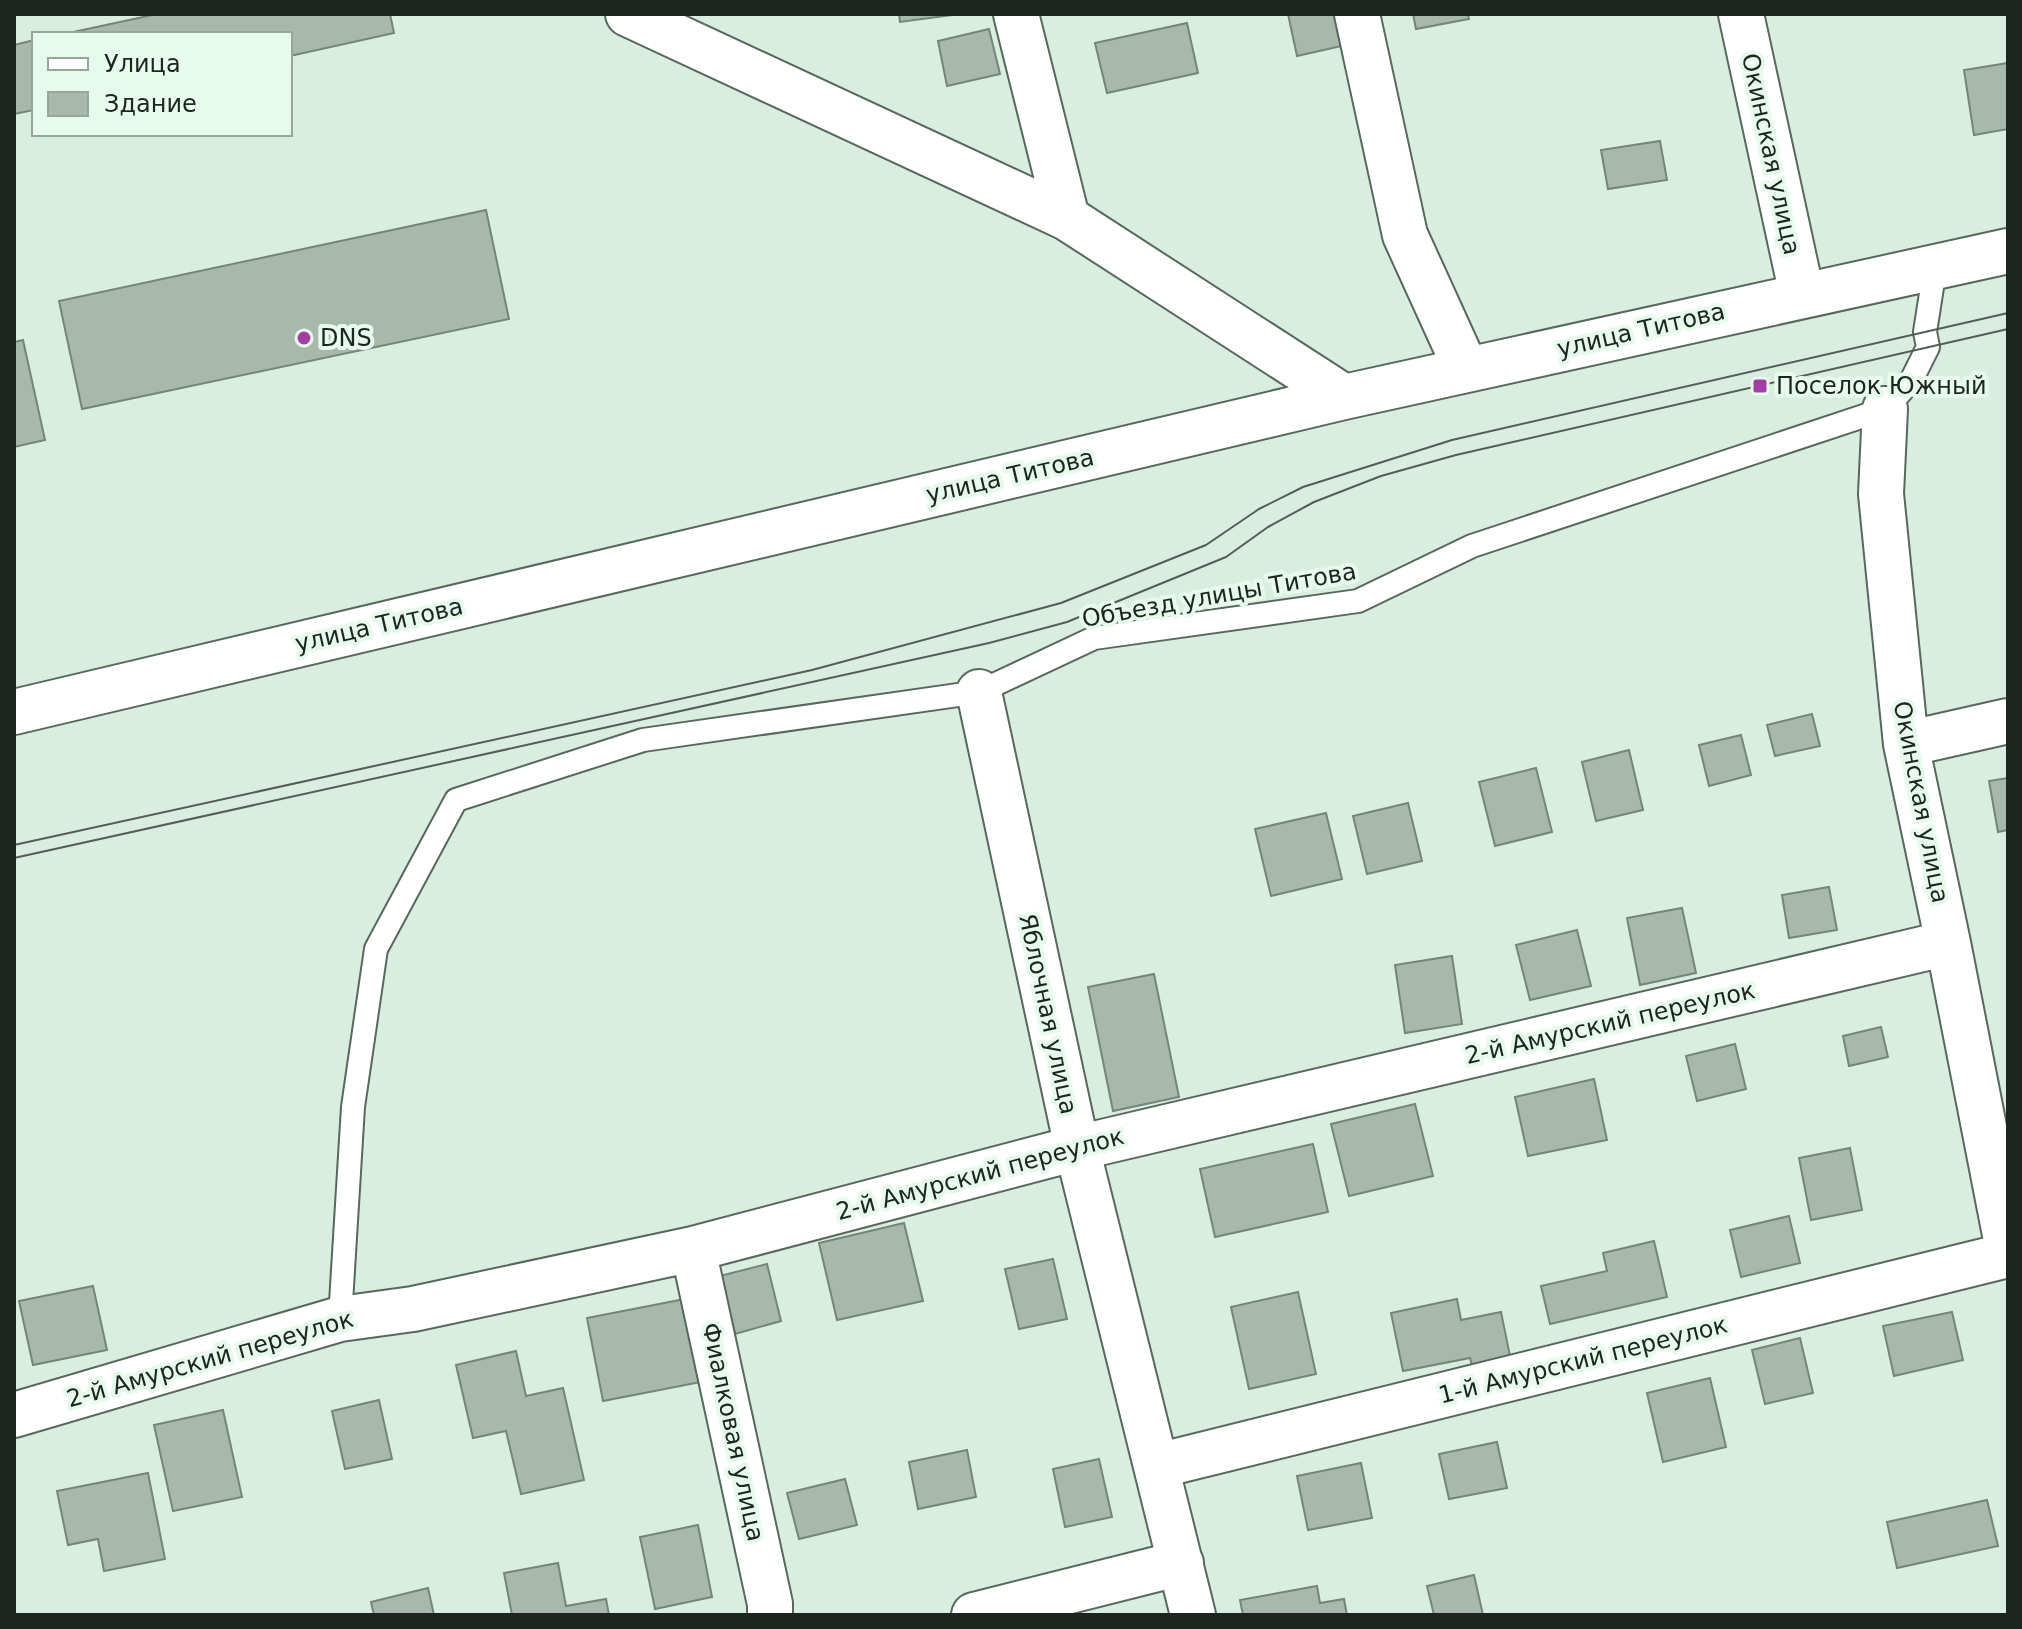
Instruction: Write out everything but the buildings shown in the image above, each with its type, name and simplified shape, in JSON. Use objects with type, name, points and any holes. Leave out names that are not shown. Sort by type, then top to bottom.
[{"type":"street","points":[[628,14],[1067,218],[1344,397]]},
{"type":"street","points":[[1016,14],[1067,218]]},
{"type":"street","points":[[1357,14],[1405,235],[1466,369]]},
{"type":"street","name":"Окинская улица","points":[[1741,14],[1802,295]]},
{"type":"street","name":"улица Титова","points":[[14,712],[1344,397],[2008,251]]},
{"type":"street","name":"Окинская улица","points":[[1885,409],[1881,494],[1906,744],[1948,943],[1990,1076],[2008,1252]]},
{"type":"street","name":"Яблочная улица","points":[[979,692],[1077,1148],[1193,1615]]},
{"type":"street","points":[[1906,744],[2008,721]]},
{"type":"street","name":"2-й Амурский переулок","points":[[14,1415],[340,1319],[413,1309],[693,1249],[1077,1148],[1948,943]]},
{"type":"street","name":"Фиалковая улица","points":[[693,1249],[770,1615]]},
{"type":"street","name":"1-й Амурский переулок","points":[[1157,1466],[2008,1252]]},
{"type":"street","points":[[974,1615],[1181,1563]]},
{"type":"lane","points":[[1885,409],[1911,381],[1928,347],[1925,332],[1935,268]]},
{"type":"lane","name":"Объезд улицы Титова","points":[[340,1319],[353,1107],[376,949],[456,800],[643,740],[979,692],[1094,638],[1358,601],[1472,546],[1885,409]]},
{"type":"tram line","points":[[14,845],[812,670],[1061,603],[1206,545],[1259,509],[1303,487],[1452,440],[2008,313]]},
{"type":"tram line","points":[[14,858],[989,643],[1067,622],[1226,557],[1268,527],[1314,502],[1381,476],[1456,455],[2008,329]]},
{"type":"place","name":"DNS","points":[[304,338]]},
{"type":"place","name":"Поселок Южный","points":[[1760,386]]}]
